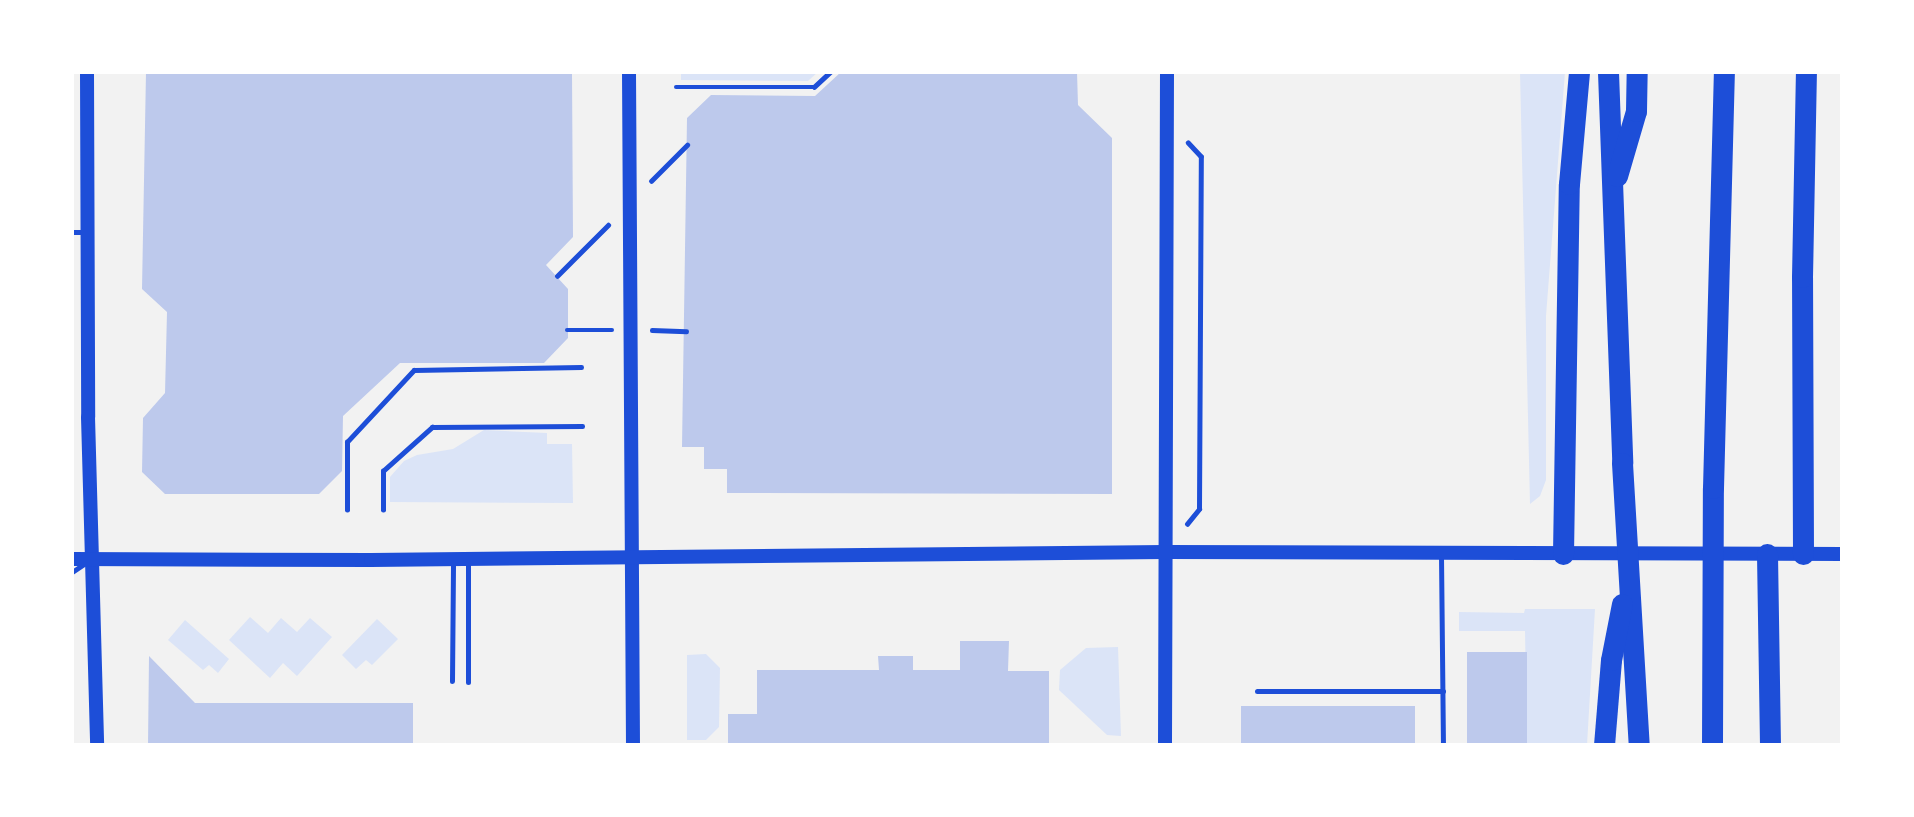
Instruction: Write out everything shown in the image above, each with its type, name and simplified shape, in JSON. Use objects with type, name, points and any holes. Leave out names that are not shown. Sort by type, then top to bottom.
[{"type":"highway","points":[[1563,554],[1569,184],[1578,72]]},
{"type":"highway","points":[[1608,72],[1628,575],[1639,745]]},
{"type":"highway","points":[[1613,191],[1636,111],[1637,72]]},
{"type":"highway","points":[[1712,745],[1713,488],[1724,72]]},
{"type":"highway","points":[[1803,554],[1802,277],[1805,72]]},
{"type":"highway","points":[[1767,554],[1770,745]]},
{"type":"highway","points":[[1604,745],[1611,660],[1628,575]]},
{"type":"main road","points":[[87,72],[91,559],[97,745]]},
{"type":"main road","points":[[629,72],[633,745]]},
{"type":"main road","points":[[1165,745],[1167,72]]},
{"type":"main road","points":[[72,559],[632,558],[1164,552],[1842,554]]},
{"type":"lane","points":[[72,232],[88,233]]},
{"type":"lane","points":[[1441,554],[1443,745]]},
{"type":"lane","points":[[72,572],[91,559]]},
{"type":"lane","points":[[452,681],[461,559]]},
{"type":"lane","points":[[461,559],[468,681]]},
{"type":"lane","points":[[1257,691],[1443,691]]},
{"type":"path","points":[[676,87],[814,87],[830,72]]},
{"type":"path","points":[[1199,503],[1201,157]]},
{"type":"path","points":[[347,510],[347,442],[414,370],[582,367]]},
{"type":"path","points":[[383,510],[383,471],[432,427],[582,426]]},
{"type":"shaded area","points":[[681,72],[818,72],[808,81],[681,80]]},
{"type":"shaded area","points":[[1520,72],[1565,72],[1546,316],[1546,480],[1540,496],[1530,504]]},
{"type":"shaded area","points":[[484,430],[547,433],[547,444],[572,444],[573,503],[390,502],[390,477],[404,461],[417,455],[453,449]]},
{"type":"shaded area","points":[[1525,609],[1595,609],[1587,745],[1527,745],[1525,631],[1459,631],[1459,612],[1524,613]]},
{"type":"shaded area","points":[[250,617],[268,633],[281,618],[297,632],[310,618],[332,637],[297,676],[283,663],[270,678],[229,640]]},
{"type":"shaded area","points":[[377,619],[398,639],[372,665],[366,660],[356,669],[342,655]]},
{"type":"shaded area","points":[[185,620],[229,659],[218,673],[209,665],[203,670],[168,640]]},
{"type":"shaded area","points":[[1118,647],[1121,736],[1107,735],[1059,690],[1060,670],[1086,648]]},
{"type":"shaded area","points":[[706,654],[720,668],[719,727],[706,740],[687,740],[687,655]]},
{"type":"building","points":[[146,72],[572,72],[573,237],[546,265],[568,289],[568,338],[544,363],[400,363],[343,416],[342,471],[319,494],[165,494],[142,472],[143,418],[165,393],[167,312],[142,289]]},
{"type":"building","points":[[841,72],[1077,72],[1078,105],[1112,138],[1112,494],[727,493],[727,469],[704,469],[704,447],[682,447],[687,118],[711,95],[815,96]]},
{"type":"building","points":[[960,641],[1009,641],[1008,671],[1049,671],[1049,745],[728,745],[728,714],[757,714],[757,670],[879,670],[878,656],[913,656],[913,670],[960,670]]},
{"type":"building","points":[[1467,652],[1527,652],[1527,745],[1467,745]]},
{"type":"building","points":[[149,656],[195,703],[413,703],[413,745],[148,745]]},
{"type":"building","points":[[1241,706],[1415,706],[1415,745],[1241,745]]}]
